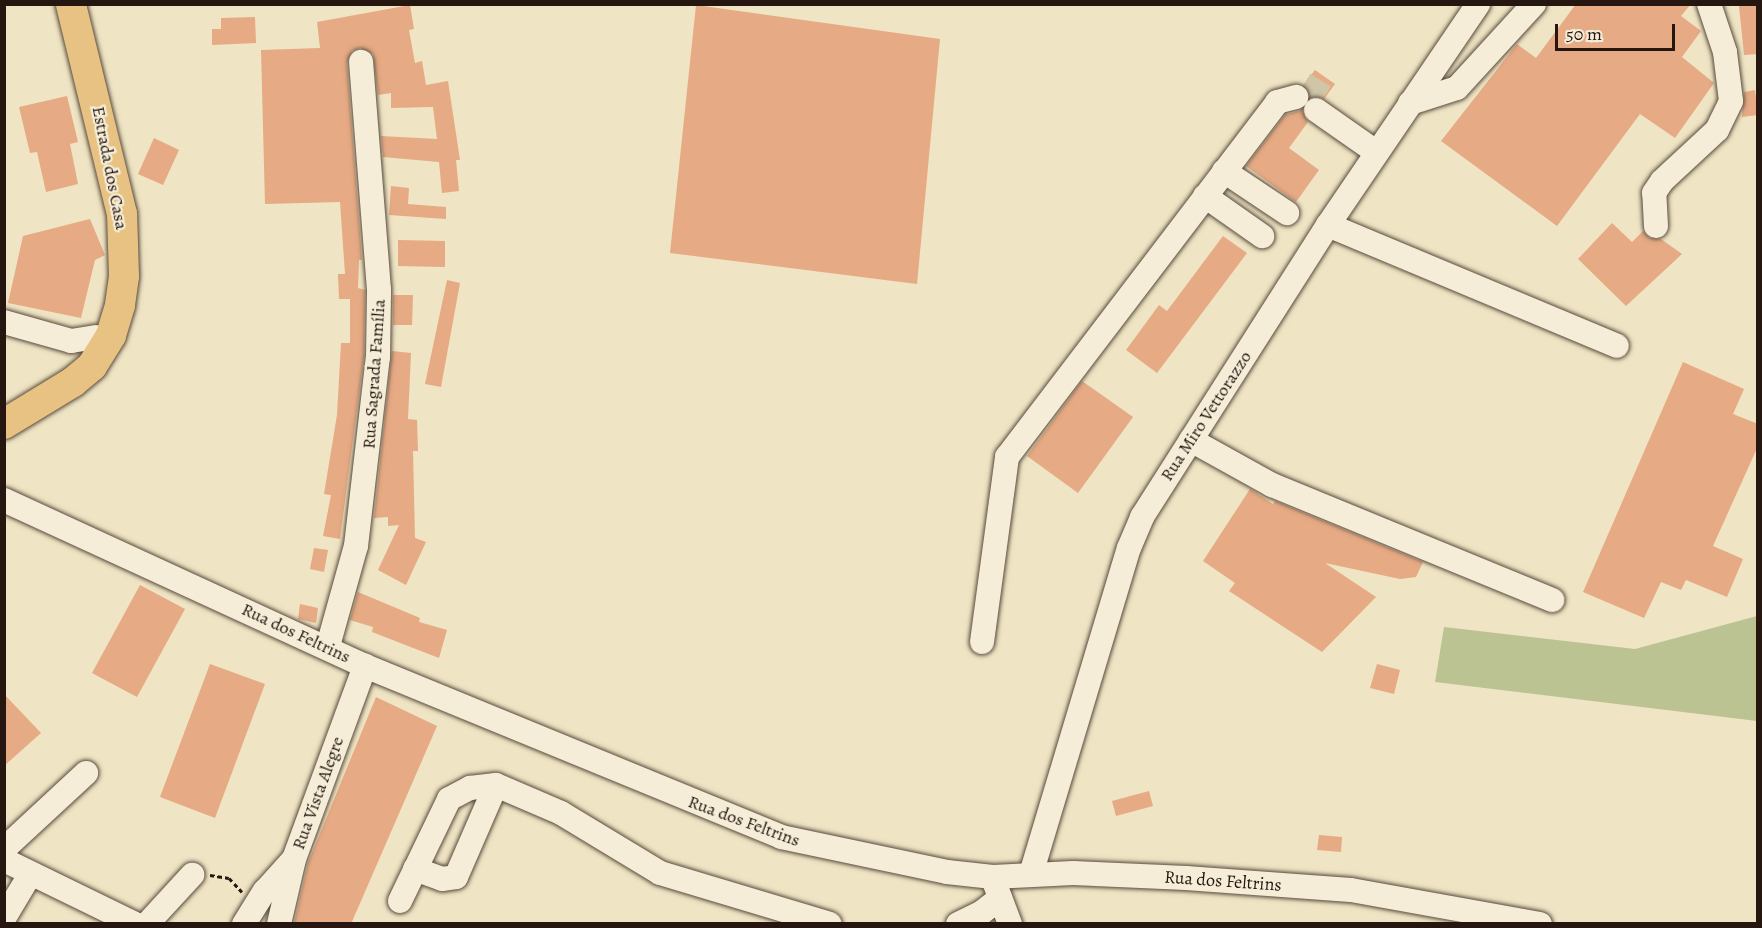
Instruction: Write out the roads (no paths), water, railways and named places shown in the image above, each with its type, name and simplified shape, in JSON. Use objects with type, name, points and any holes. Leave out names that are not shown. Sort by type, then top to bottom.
[{"type":"main road","name":"Estrada dos Casa","points":[[59,4],[107,195],[113,248],[107,305],[82,345]]},
{"type":"main road","name":"Estrada dos Casa","points":[[4,424],[73,382],[92,366],[111,335],[120,305],[124,276],[122,214],[71,4]]},
{"type":"main road","points":[[4,401],[82,345]]},
{"type":"street","name":"Rua Miro Vettorazzo","points":[[1031,874],[1129,548],[1142,517],[1328,225],[1478,4]]},
{"type":"street","points":[[1410,103],[1457,88],[1534,4]]},
{"type":"street","points":[[1656,226],[1654,193],[1662,181],[1717,130],[1731,101],[1725,52],[1709,4]]},
{"type":"street","name":"Rua Sagrada Família","points":[[328,646],[356,546],[378,357],[380,290],[361,62]]},
{"type":"street","points":[[982,642],[1006,457],[1277,102],[1296,96]]},
{"type":"street","points":[[1321,104],[1381,145]]},
{"type":"street","points":[[1224,171],[1287,213]]},
{"type":"street","points":[[1205,196],[1262,236]]},
{"type":"street","points":[[1328,225],[1617,346]]},
{"type":"street","points":[[4,322],[82,345]]},
{"type":"street","points":[[1191,440],[1272,485],[1552,600]]},
{"type":"street","name":"Rua dos Feltrins","points":[[4,500],[328,646],[365,666],[781,837],[997,888],[1031,874],[1186,878],[1351,890],[1540,924]]},
{"type":"street","name":"Rua Vista Alegre","points":[[279,924],[294,859],[365,666]]},
{"type":"street","points":[[4,849],[86,772]]},
{"type":"street","points":[[415,869],[442,879],[456,876],[496,784]]},
{"type":"street","points":[[400,901],[449,800],[470,788],[496,784],[561,813],[660,873],[830,924]]},
{"type":"street","points":[[250,915],[294,859]]},
{"type":"street","points":[[4,860],[135,924]]},
{"type":"street","points":[[4,918],[31,873]]},
{"type":"street","points":[[147,924],[192,874]]},
{"type":"street","points":[[958,924],[981,913],[997,888]]},
{"type":"street","points":[[997,888],[1010,924]]},
{"type":"tunnel","points":[[1304,84],[1325,97]]}]
